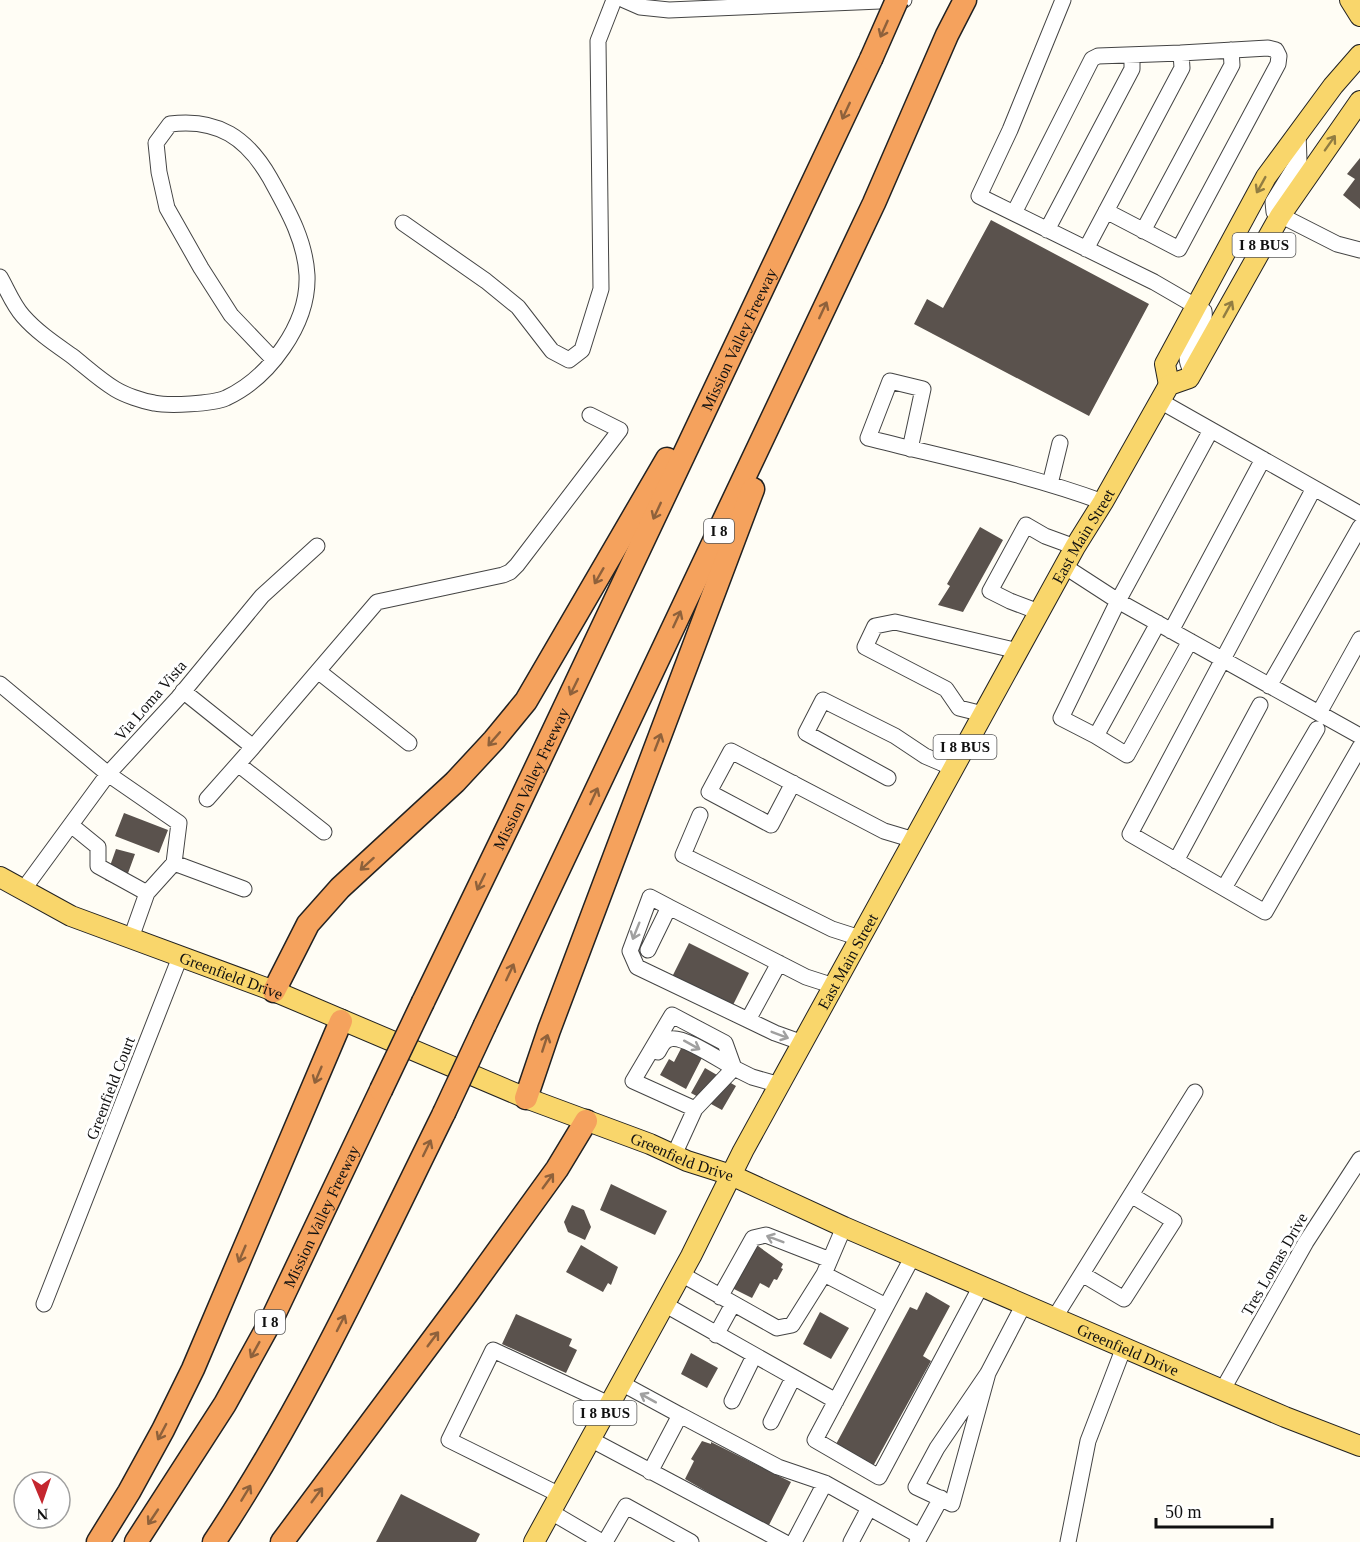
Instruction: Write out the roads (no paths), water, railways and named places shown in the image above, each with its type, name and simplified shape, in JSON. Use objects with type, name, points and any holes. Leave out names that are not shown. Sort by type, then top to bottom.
[{"type":"highway","name":"Mission Valley Freeway","points":[[136,1542],[225,1404],[273,1317],[515,812],[897,0]]},
{"type":"highway","name":"I 8","points":[[214,1542],[291,1418],[344,1317],[444,1113],[874,203],[947,35],[965,0]]},
{"type":"highway","points":[[274,991],[308,924],[340,888],[455,782],[526,701],[655,480],[762,287]]},
{"type":"highway","points":[[526,1098],[549,1030],[697,642],[804,351]]},
{"type":"highway","points":[[98,1542],[164,1430],[193,1370],[341,1021]]},
{"type":"highway","points":[[282,1542],[557,1169],[586,1121]]},
{"type":"main road","points":[[1350,0],[1360,16]]},
{"type":"main road","name":"East Main Street","points":[[534,1542],[681,1274],[731,1175],[860,938],[1064,566],[1164,393],[1165,364],[1266,177],[1333,86],[1360,55]]},
{"type":"main road","name":"I 8 BUS","points":[[1192,373],[1280,216],[1360,102]]},
{"type":"main road","points":[[1164,393],[1189,378],[1192,373]]},
{"type":"main road","name":"Greenfield Drive","points":[[0,877],[71,916],[274,991],[526,1098],[731,1175],[844,1227],[1360,1446]]},
{"type":"street","points":[[403,223],[486,281],[518,307],[552,351],[569,360],[582,350],[601,289],[598,41],[614,0]]},
{"type":"street","points":[[624,0],[640,7],[662,10],[908,0]]},
{"type":"street","points":[[1063,0],[1010,130],[980,196],[1154,282],[1204,311],[1205,316],[1188,355],[1192,373]]},
{"type":"street","points":[[1014,213],[1092,59],[1098,56],[1268,48],[1275,50],[1279,56],[1278,64],[1179,249],[1106,211]]},
{"type":"street","points":[[1143,231],[1232,65],[1232,50]]},
{"type":"street","points":[[1086,249],[1182,68],[1181,53]]},
{"type":"street","points":[[1047,230],[1132,69],[1132,55]]},
{"type":"street","points":[[0,276],[21,315],[117,391],[154,404],[190,404],[225,399],[254,380],[284,348],[295,329],[304,307],[307,291],[305,260],[294,221],[260,161],[243,143],[212,126],[184,122],[170,124],[156,143],[159,172],[167,208],[231,315],[273,358]]},
{"type":"street","points":[[1298,133],[1299,160],[1273,202],[1272,209],[1280,216],[1337,244],[1360,250]]},
{"type":"street","points":[[910,449],[923,389],[890,381],[868,438],[910,449],[1050,484],[1103,502]]},
{"type":"street","points":[[1164,393],[1211,430],[1360,514]]},
{"type":"street","points":[[207,799],[377,602],[503,575],[518,565],[620,430],[590,415]]},
{"type":"street","points":[[1190,641],[1127,754],[1061,718],[1118,601],[1211,430]]},
{"type":"street","points":[[1050,484],[1060,443]]},
{"type":"street","points":[[1096,736],[1164,627],[1263,459]]},
{"type":"street","points":[[1314,488],[1130,834],[1265,912],[1360,747]]},
{"type":"street","points":[[1039,612],[1010,602],[990,591],[1026,525],[1045,536],[1075,547]]},
{"type":"street","points":[[1269,686],[1360,527]]},
{"type":"street","name":"Via Loma Vista","points":[[23,890],[108,774],[183,691],[262,596],[317,546]]},
{"type":"street","points":[[1064,566],[1118,601],[1269,686],[1318,721],[1360,736]]},
{"type":"street","points":[[983,714],[959,708],[945,688],[865,647],[875,626],[895,622],[1018,651]]},
{"type":"street","points":[[1224,888],[1318,721],[1360,639]]},
{"type":"street","points":[[318,671],[409,743]]},
{"type":"street","points":[[0,684],[108,774],[179,823],[174,863],[147,892],[131,938]]},
{"type":"street","points":[[183,691],[253,747]]},
{"type":"street","points":[[888,778],[806,733],[823,700],[895,736],[925,756],[954,768]]},
{"type":"street","points":[[1176,861],[1260,705]]},
{"type":"street","points":[[793,783],[771,825],[709,792],[730,750],[793,783],[884,831],[914,840]]},
{"type":"street","points":[[238,764],[324,832]]},
{"type":"street","points":[[700,815],[683,855],[832,929],[860,938]]},
{"type":"street","points":[[71,825],[98,847],[98,866],[147,892]]},
{"type":"street","points":[[174,863],[244,889]]},
{"type":"street","points":[[803,1043],[775,1034],[637,967],[630,951],[650,897],[806,977],[834,986]]},
{"type":"street","points":[[648,951],[669,907]]},
{"type":"street","name":"Greenfield Court","points":[[44,1304],[180,957]]},
{"type":"street","points":[[748,1020],[779,963]]},
{"type":"street","points":[[695,1109],[633,1081],[672,1015],[725,1043],[734,1068]]},
{"type":"street","points":[[640,1084],[663,1042],[671,1038],[682,1040],[752,1077],[780,1085]]},
{"type":"street","points":[[674,1155],[695,1109],[734,1068]]},
{"type":"street","points":[[1055,1317],[1195,1092]]},
{"type":"street","name":"Tres Lomas Drive","points":[[1222,1389],[1306,1242],[1360,1159]]},
{"type":"street","points":[[1082,1274],[1124,1299],[1174,1221],[1131,1195]]},
{"type":"street","points":[[681,1274],[777,1328],[785,1328],[792,1324],[827,1267],[844,1227]]},
{"type":"street","points":[[716,1335],[726,1300],[753,1238],[766,1235],[827,1267],[886,1306]]},
{"type":"street","points":[[913,1256],[815,1440],[879,1477],[981,1286]]},
{"type":"street","points":[[664,1304],[836,1401]]},
{"type":"street","points":[[988,1373],[952,1504],[916,1487],[937,1448],[988,1373],[1024,1304]]},
{"type":"street","points":[[1068,1542],[1088,1442],[1124,1347]]},
{"type":"street","points":[[609,1404],[493,1350],[449,1440],[555,1503],[604,1542],[626,1506],[691,1542]]},
{"type":"street","points":[[732,1401],[754,1356]]},
{"type":"street","points":[[771,1422],[793,1378]]},
{"type":"street","points":[[621,1383],[778,1467],[825,1483],[919,1539],[940,1498]]},
{"type":"street","points":[[650,1472],[680,1415]]},
{"type":"street","points":[[590,1439],[784,1542]]},
{"type":"street","points":[[794,1542],[825,1483]]},
{"type":"street","points":[[851,1542],[869,1508]]}]
